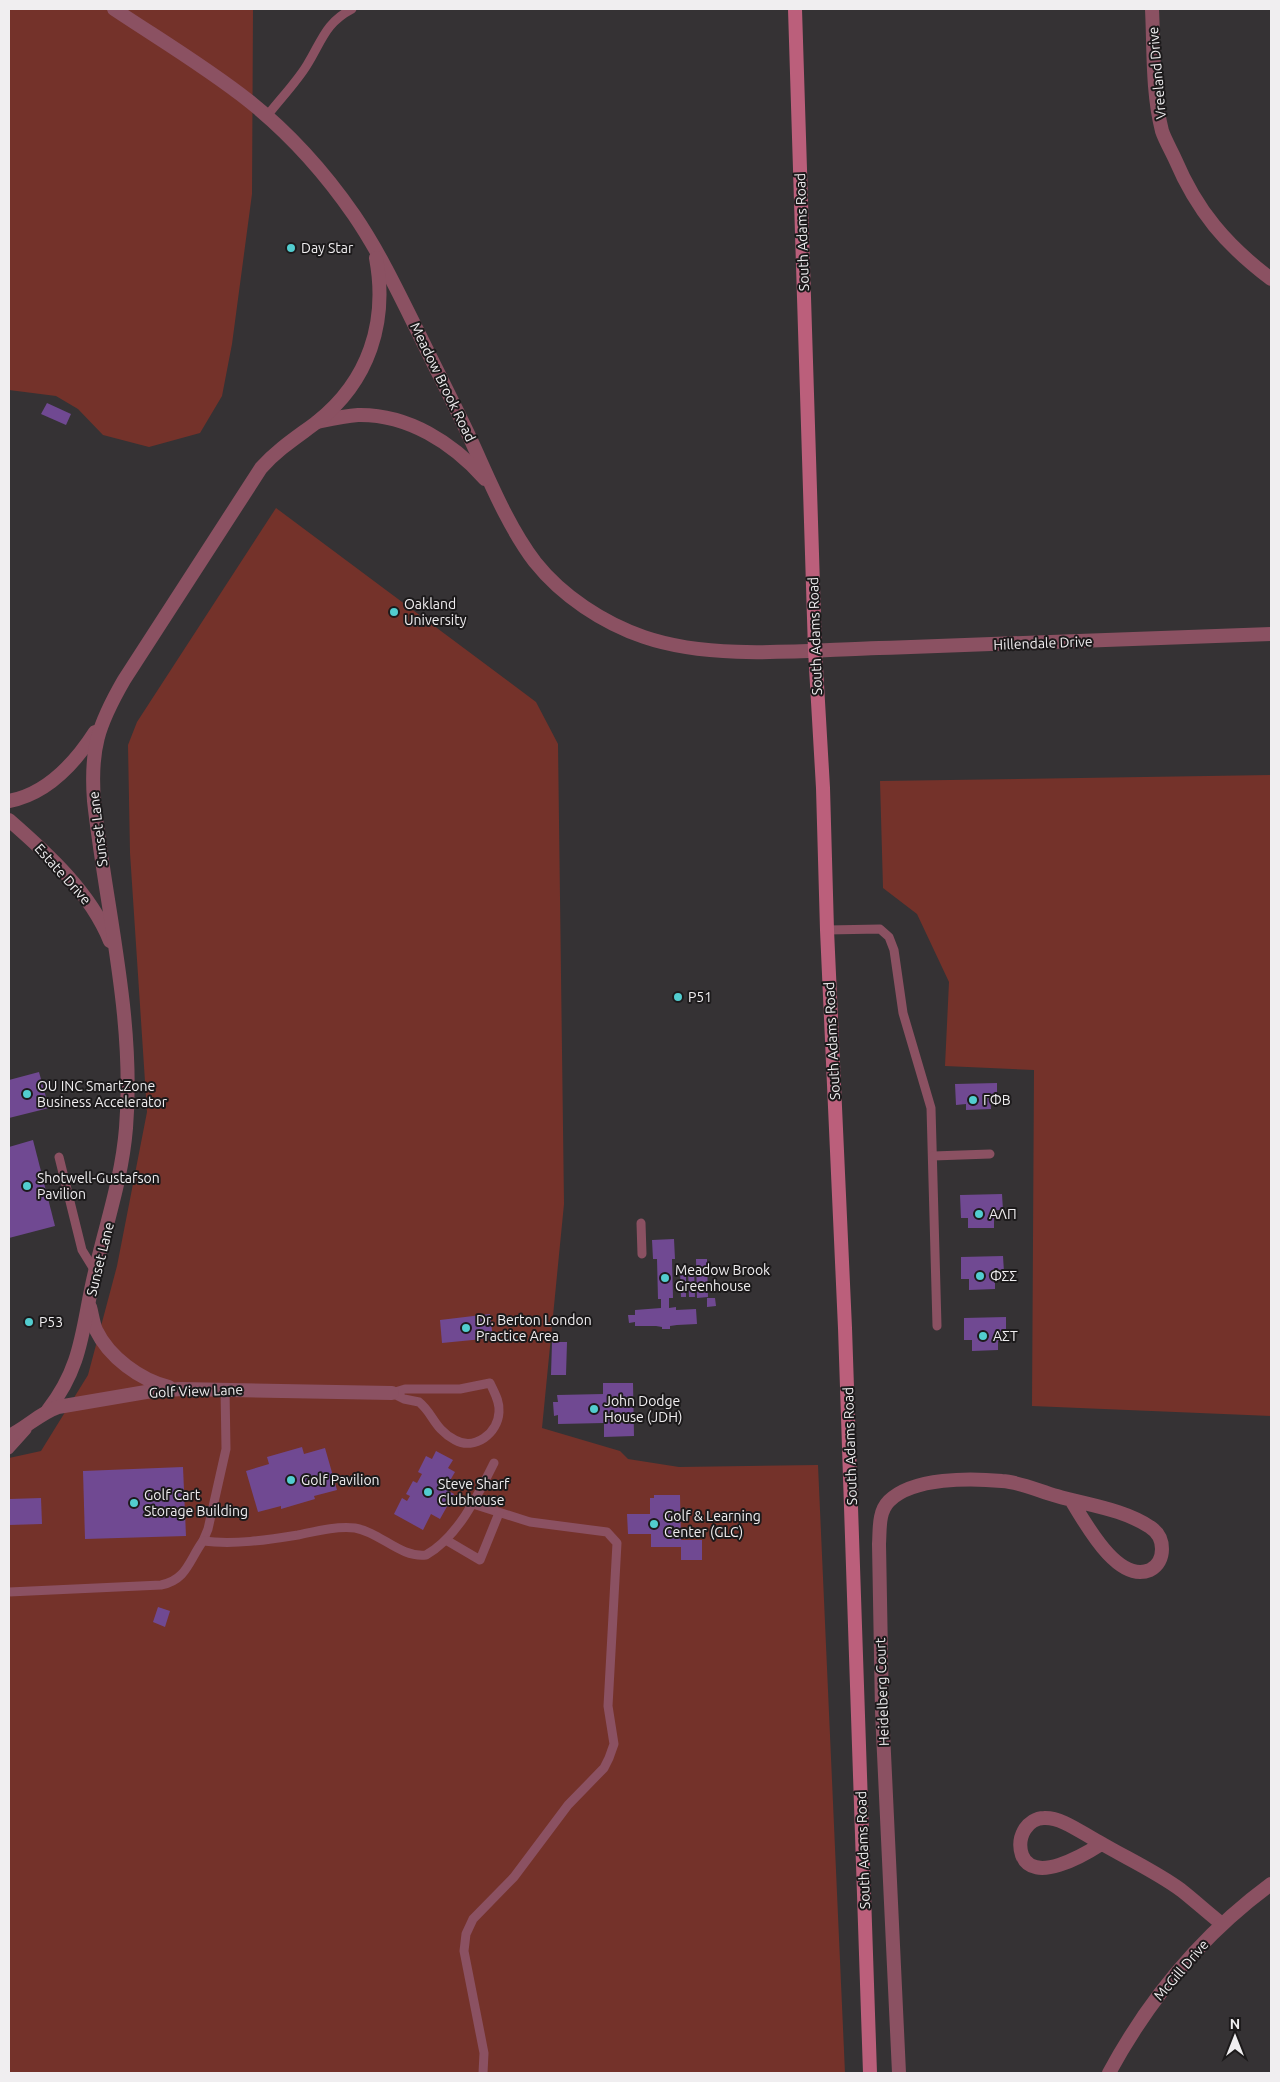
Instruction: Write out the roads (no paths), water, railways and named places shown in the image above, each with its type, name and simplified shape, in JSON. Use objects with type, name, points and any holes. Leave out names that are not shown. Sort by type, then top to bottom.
[{"type":"main road","name":"South Adams Road","points":[[795,9],[815,650],[823,788],[827,930],[846,1336],[870,2073]]},
{"type":"street","name":"Meadow Brook Road","points":[[114,9],[220,78],[267,116],[302,151],[354,215],[373,245],[404,304],[495,491],[523,544],[536,563],[553,581],[582,605],[617,625],[645,637],[690,647],[733,651],[815,650]]},
{"type":"street","name":"Vreeland Drive","points":[[1152,9],[1155,81],[1162,131],[1186,185],[1208,220],[1248,261],[1271,279]]},
{"type":"street","name":"Sunset Lane","points":[[48,1410],[59,1397],[75,1364],[84,1333],[95,1271],[116,1196],[126,1130],[127,1054],[118,964],[94,801],[93,757],[102,721],[124,680],[261,468],[278,450],[316,422],[342,399],[365,363],[375,334],[378,306],[378,273],[373,245]]},
{"type":"street","name":"Sunset Lane","points":[[316,422],[360,415],[386,418],[407,424],[446,443],[474,467],[495,491]]},
{"type":"street","name":"Hillendale Drive","points":[[815,650],[1271,634]]},
{"type":"street","points":[[9,801],[32,794],[56,777],[78,755],[102,721]]},
{"type":"street","name":"Estate Drive","points":[[9,820],[47,854],[82,894],[100,920],[118,964]]},
{"type":"street","name":"Sunset Lane","points":[[89,1304],[96,1330],[118,1357],[145,1379],[164,1386],[181,1389]]},
{"type":"street","name":"Golf View Lane","points":[[9,1436],[36,1420],[48,1410],[146,1392],[181,1389],[225,1389],[392,1393]]},
{"type":"street","name":"Heidelberg Court","points":[[899,2073],[882,1711],[879,1544],[881,1518],[889,1501],[904,1491],[927,1484],[966,1479],[1005,1481],[1110,1510],[1151,1527],[1161,1540],[1161,1559],[1157,1565],[1141,1573],[1119,1565],[1107,1553],[1070,1500]]},
{"type":"street","points":[[1101,1844],[1049,1868],[1030,1866],[1024,1859],[1020,1845],[1021,1838],[1028,1825],[1036,1819],[1056,1820],[1070,1826],[1149,1870],[1180,1890],[1222,1924]]},
{"type":"street","name":"McGill Drive","points":[[1109,2073],[1148,2009],[1168,1983],[1222,1924],[1271,1884]]},
{"type":"lane","points":[[267,116],[308,65],[327,28],[337,18],[352,9]]},
{"type":"lane","points":[[827,930],[876,929],[884,932],[892,942],[903,1014],[930,1102],[934,1156],[937,1326]]},
{"type":"lane","points":[[934,1156],[990,1154]]},
{"type":"lane","points":[[59,1157],[82,1250],[95,1271]]},
{"type":"lane","points":[[641,1223],[642,1254]]},
{"type":"lane","points":[[490,1383],[496,1395],[499,1414],[496,1425],[488,1436],[475,1443],[466,1444],[458,1442],[438,1429],[419,1402],[404,1399],[392,1393],[405,1389],[460,1390],[490,1383]]},
{"type":"lane","points":[[9,1592],[150,1587],[175,1581],[186,1571],[208,1529],[226,1448],[225,1389]]},
{"type":"lane","points":[[9,1450],[36,1420]]},
{"type":"lane","points":[[203,1540],[219,1543],[241,1542],[335,1528],[356,1528],[420,1556],[432,1552],[446,1540],[473,1504],[494,1463]]},
{"type":"lane","points":[[473,1504],[530,1522],[607,1532],[617,1543],[608,1706],[614,1731],[614,1744],[604,1768],[568,1805],[514,1876],[481,1909],[468,1926],[464,1951],[484,2053],[483,2073]]},
{"type":"lane","points":[[446,1540],[480,1560],[499,1513]]},
{"type":"place","name":"Day Star","points":[[291,248]]},
{"type":"place","name":"Oakland University","points":[[394,612]]},
{"type":"place","name":"P51","points":[[678,997]]},
{"type":"place","name":"OU INC SmartZone Business Accelerator","points":[[27,1094]]},
{"type":"place","name":"ΓΦB","points":[[973,1100]]},
{"type":"place","name":"Shotwell-Gustafson Pavilion","points":[[27,1186]]},
{"type":"place","name":"AΛΠ","points":[[979,1214]]},
{"type":"place","name":"ΦΣΣ","points":[[980,1276]]},
{"type":"place","name":"Meadow Brook Greenhouse","points":[[665,1278]]},
{"type":"place","name":"P53","points":[[29,1322]]},
{"type":"place","name":"Dr. Berton London Practice Area","points":[[466,1328]]},
{"type":"place","name":"AΣΤ","points":[[983,1336]]},
{"type":"place","name":"John Dodge House (JDH)","points":[[594,1409]]},
{"type":"place","name":"Golf Pavilion","points":[[291,1480]]},
{"type":"place","name":"Steve Sharf Clubhouse","points":[[428,1492]]},
{"type":"place","name":"Golf Cart Storage Building","points":[[134,1503]]},
{"type":"place","name":"Golf & Learning Center (GLC)","points":[[654,1524]]}]
